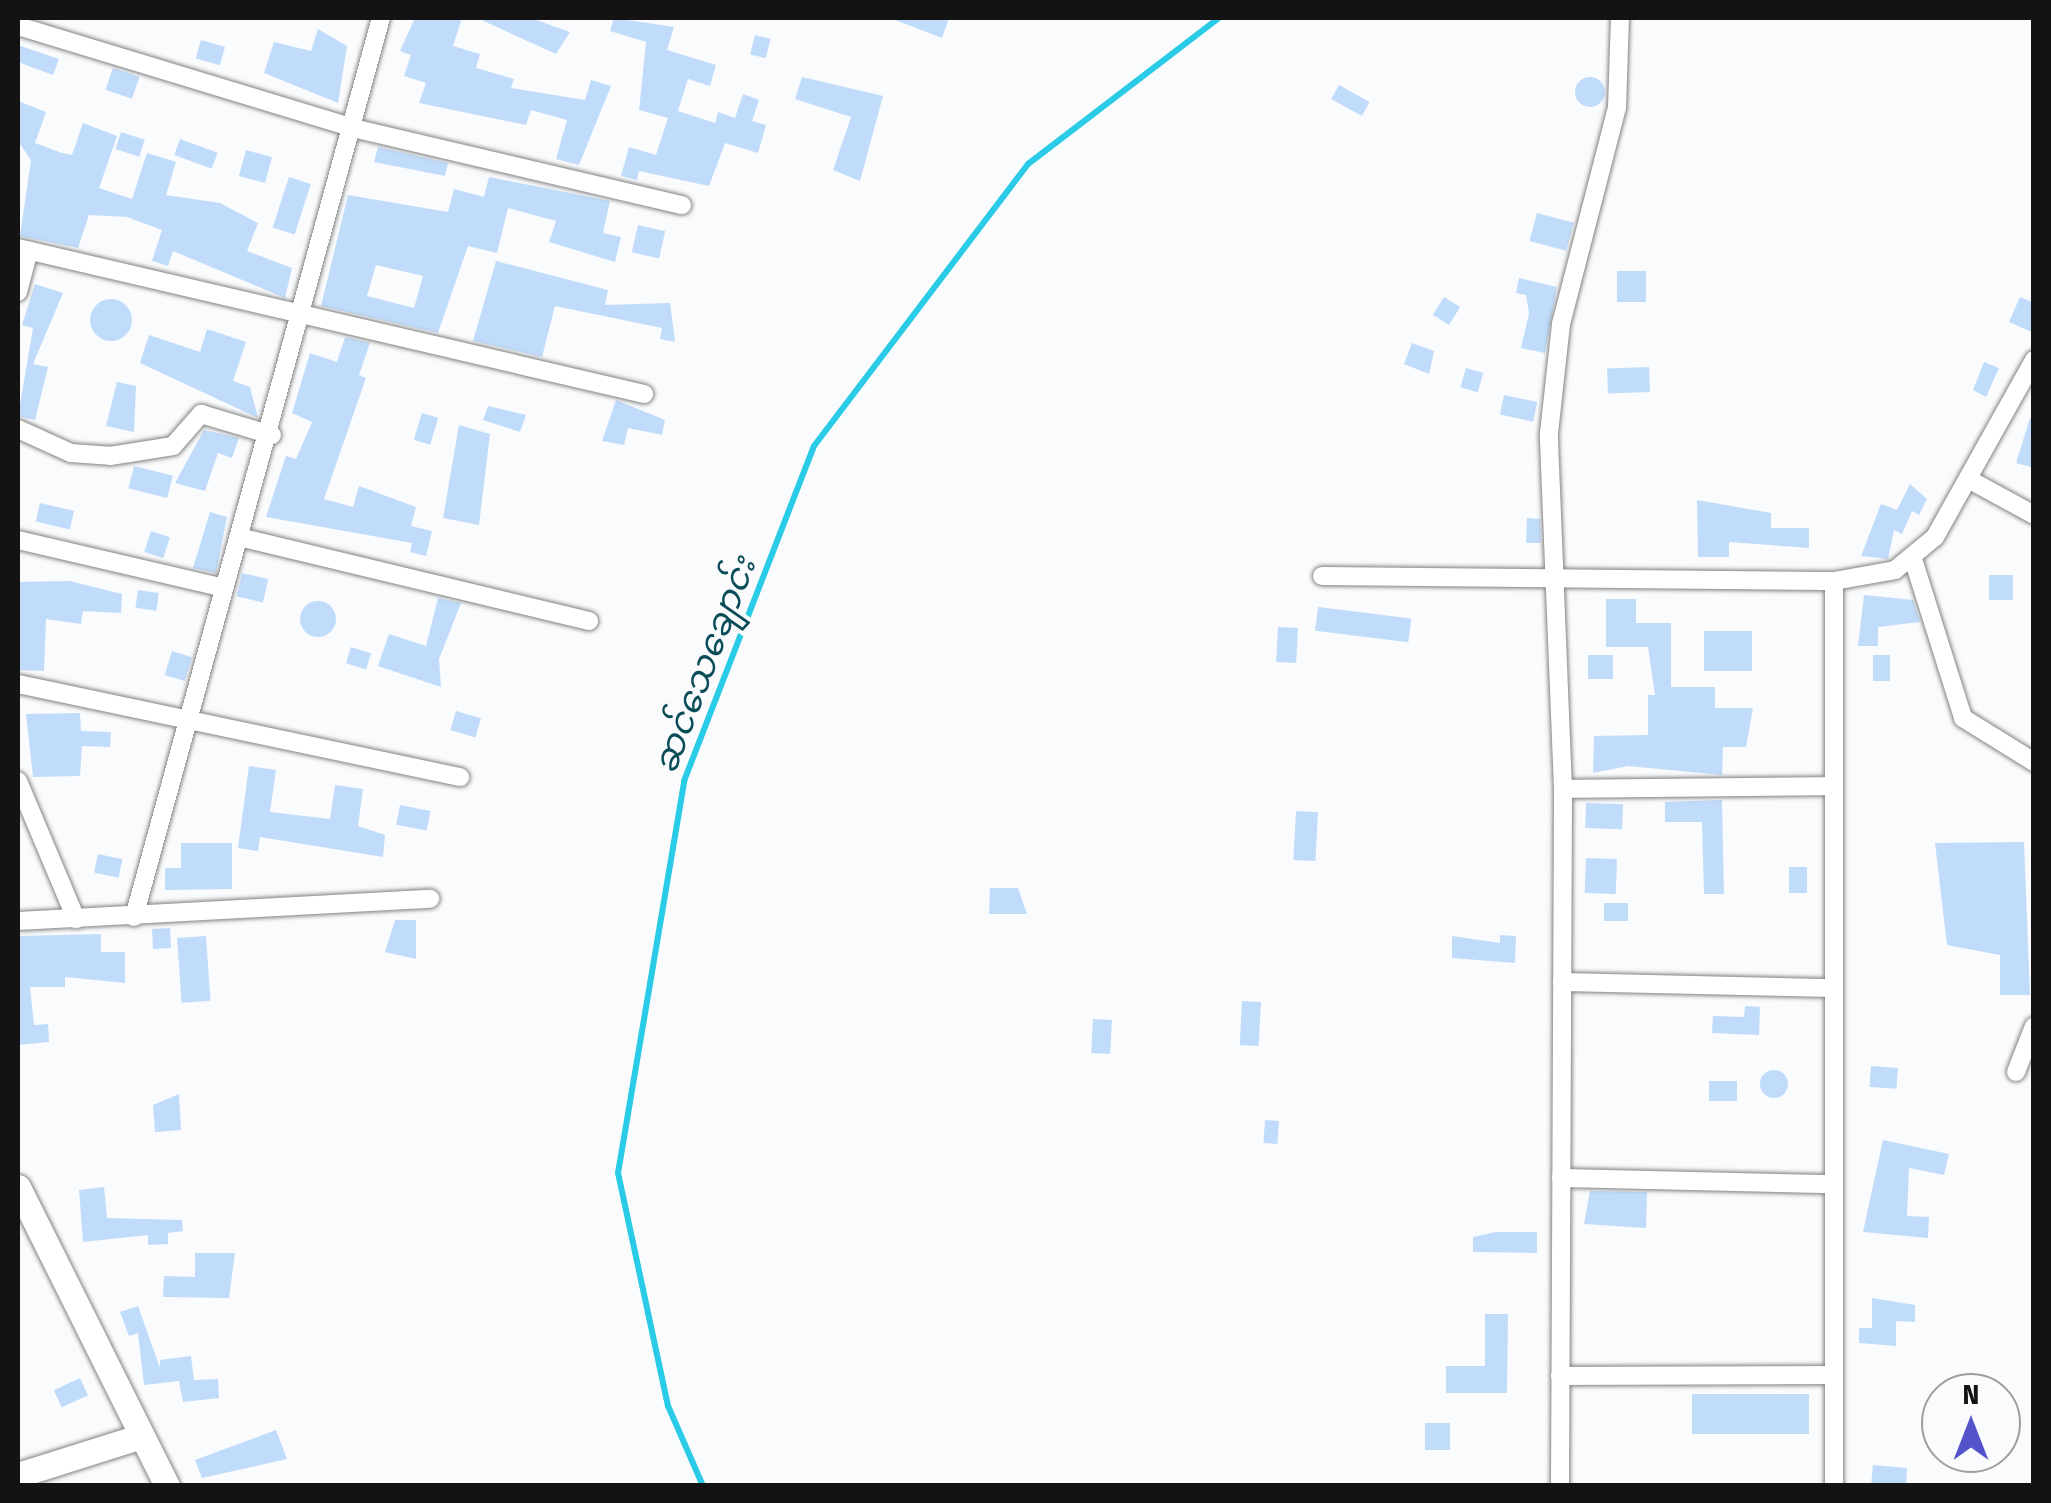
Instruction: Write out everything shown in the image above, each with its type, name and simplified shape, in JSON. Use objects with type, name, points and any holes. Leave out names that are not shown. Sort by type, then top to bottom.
[{"type":"street","points":[[134,917],[239,536],[272,435],[381,18]]},
{"type":"street","points":[[1560,1486],[1563,789],[1551,396],[1578,242],[1617,108],[1620,18]]},
{"type":"street","points":[[18,26],[352,128],[682,205]]},
{"type":"street","points":[[18,292],[23,249],[303,318],[644,394]]},
{"type":"street","points":[[1322,576],[1834,581],[1914,559],[1968,478],[2034,360]]},
{"type":"street","points":[[18,430],[72,453],[110,456],[173,446],[201,414],[272,435]]},
{"type":"street","points":[[1968,478],[2034,515]]},
{"type":"street","points":[[239,536],[589,621]]},
{"type":"street","points":[[18,540],[225,588]]},
{"type":"street","points":[[1914,559],[1963,718],[2034,762]]},
{"type":"street","points":[[1834,581],[1834,1486]]},
{"type":"street","points":[[18,684],[190,716],[460,777]]},
{"type":"street","points":[[18,781],[76,919]]},
{"type":"street","points":[[1563,789],[1834,786]]},
{"type":"street","points":[[18,921],[430,899]]},
{"type":"street","points":[[1562,982],[1834,988]]},
{"type":"street","points":[[2016,1072],[2034,1026]]},
{"type":"street","points":[[1561,1178],[1834,1184]]},
{"type":"street","points":[[18,1186],[167,1486]]},
{"type":"street","points":[[1560,1376],[1834,1374]]},
{"type":"street","points":[[18,1475],[142,1436]]},
{"type":"building","points":[[415,18],[462,18],[453,46],[480,54],[476,68],[514,79],[511,88],[585,100],[591,80],[611,86],[579,165],[556,159],[567,120],[531,110],[526,125],[419,103],[426,83],[404,76],[411,55],[400,51]]},
{"type":"building","points":[[477,18],[531,18],[570,32],[556,54]]},
{"type":"building","points":[[614,18],[674,27],[667,50],[716,65],[710,86],[688,79],[678,111],[715,123],[718,112],[735,118],[743,94],[759,100],[752,121],[766,125],[758,153],[725,143],[709,186],[639,171],[637,180],[621,176],[629,147],[656,155],[668,118],[639,110],[646,42],[610,31]]},
{"type":"building","points":[[890,18],[949,18],[942,38]]},
{"type":"building","points":[[318,29],[347,46],[338,103],[264,73],[274,42],[311,51]]},
{"type":"building","points":[[755,35],[771,39],[766,58],[750,54]]},
{"type":"building","points":[[201,40],[225,47],[220,65],[196,58]]},
{"type":"building","points":[[18,45],[59,59],[53,75],[18,62]]},
{"type":"building","points":[[113,68],[139,77],[132,99],[106,90]]},
{"type":"building","points":[[802,77],[883,96],[860,181],[833,170],[851,117],[795,99]]},
{"type":"building","points":[[1590,77],[1601,81],[1605,92],[1601,103],[1590,107],[1579,103],[1575,92],[1579,81]]},
{"type":"building","points":[[1339,85],[1370,102],[1362,116],[1331,99]]},
{"type":"building","points":[[18,101],[46,112],[35,143],[62,153],[72,155],[83,123],[117,136],[99,188],[132,199],[147,153],[176,162],[166,195],[220,203],[258,223],[247,251],[292,268],[285,298],[173,251],[168,266],[152,261],[162,230],[127,217],[89,215],[78,248],[20,236],[31,160],[18,141]]},
{"type":"building","points":[[121,132],[145,140],[139,157],[115,149]]},
{"type":"building","points":[[180,139],[218,153],[212,169],[174,155]]},
{"type":"building","points":[[378,147],[448,163],[445,176],[374,162]]},
{"type":"building","points":[[246,150],[272,157],[265,183],[239,176]]},
{"type":"building","points":[[289,177],[311,184],[294,235],[273,227]]},
{"type":"building","points":[[489,177],[610,201],[603,233],[621,237],[615,262],[549,242],[556,221],[508,208],[497,253],[468,246],[438,333],[321,306],[348,195],[448,212],[454,189],[484,197]],"holes":[[[376,265],[423,276],[414,308],[367,296]]]},
{"type":"building","points":[[1537,213],[1574,223],[1566,251],[1529,241]]},
{"type":"building","points":[[638,225],[665,231],[659,259],[632,252]]},
{"type":"building","points":[[496,261],[608,290],[605,305],[670,303],[675,342],[660,339],[662,328],[555,306],[542,357],[473,341]]},
{"type":"building","points":[[1617,271],[1646,271],[1646,302],[1617,302]]},
{"type":"building","points":[[1519,278],[1557,287],[1545,353],[1521,348],[1529,313],[1526,295],[1516,293]]},
{"type":"building","points":[[35,284],[63,293],[33,364],[48,367],[35,420],[18,416],[33,328],[22,325]]},
{"type":"building","points":[[1444,297],[1460,307],[1449,325],[1433,315]]},
{"type":"building","points":[[2020,297],[2034,303],[2034,333],[2009,322]]},
{"type":"building","points":[[111,299],[126,305],[132,320],[126,335],[111,341],[96,335],[90,320],[96,305]]},
{"type":"building","points":[[207,329],[246,342],[233,381],[250,387],[258,418],[140,363],[149,335],[200,352]]},
{"type":"building","points":[[345,337],[370,343],[359,375],[366,378],[324,499],[353,507],[359,486],[416,507],[411,526],[432,531],[426,556],[410,552],[412,543],[266,517],[286,456],[296,459],[312,422],[292,413],[310,353],[337,362]]},
{"type":"building","points":[[1412,343],[1434,351],[1429,374],[1404,364]]},
{"type":"building","points":[[1984,362],[1999,368],[1986,397],[1973,390]]},
{"type":"building","points":[[1649,367],[1650,392],[1608,393],[1607,368]]},
{"type":"building","points":[[1466,368],[1483,373],[1478,392],[1460,387]]},
{"type":"building","points":[[117,382],[136,386],[134,432],[106,426]]},
{"type":"building","points":[[1504,395],[1537,402],[1533,422],[1500,415]]},
{"type":"building","points":[[616,400],[665,420],[662,435],[628,428],[624,445],[602,441]]},
{"type":"building","points":[[488,406],[526,415],[520,432],[483,420]]},
{"type":"building","points":[[422,413],[438,418],[430,445],[414,440]]},
{"type":"building","points":[[2030,418],[2034,419],[2034,468],[2016,463]]},
{"type":"building","points":[[459,425],[490,434],[479,525],[443,518]]},
{"type":"building","points":[[204,430],[239,438],[232,458],[218,453],[205,491],[175,483]]},
{"type":"building","points":[[134,466],[173,476],[167,498],[128,488]]},
{"type":"building","points":[[1910,484],[1927,499],[1919,515],[1912,511],[1902,534],[1894,530],[1888,559],[1861,556],[1881,504],[1897,510]]},
{"type":"building","points":[[1697,500],[1771,513],[1771,528],[1809,528],[1809,548],[1729,542],[1729,557],[1698,557]]},
{"type":"building","points":[[40,503],[74,511],[70,529],[36,522]]},
{"type":"building","points":[[210,512],[227,517],[216,573],[193,568]]},
{"type":"building","points":[[1527,518],[1540,519],[1541,543],[1526,543]]},
{"type":"building","points":[[151,531],[170,537],[163,558],[144,552]]},
{"type":"building","points":[[242,573],[268,579],[263,602],[237,596]]},
{"type":"building","points":[[1989,575],[2013,575],[2013,600],[1989,600]]},
{"type":"building","points":[[70,581],[122,594],[121,613],[83,611],[81,624],[46,619],[44,671],[18,670],[18,582]]},
{"type":"building","points":[[138,590],[159,593],[156,611],[135,608]]},
{"type":"building","points":[[1864,595],[1913,600],[1920,622],[1878,627],[1878,646],[1858,646]]},
{"type":"building","points":[[438,598],[461,603],[439,659],[441,687],[378,666],[389,634],[426,646]]},
{"type":"building","points":[[1606,599],[1636,599],[1636,623],[1671,623],[1671,687],[1715,687],[1715,708],[1753,708],[1746,747],[1723,747],[1722,775],[1628,766],[1593,773],[1594,736],[1648,735],[1648,695],[1655,695],[1648,647],[1606,647]]},
{"type":"building","points":[[318,601],[331,606],[336,619],[331,632],[318,637],[305,632],[300,619],[305,606]]},
{"type":"building","points":[[1318,607],[1411,618],[1408,642],[1315,631]]},
{"type":"building","points":[[1278,627],[1298,628],[1296,663],[1276,662]]},
{"type":"building","points":[[1704,631],[1752,631],[1752,671],[1704,671]]},
{"type":"building","points":[[351,647],[371,653],[366,669],[346,663]]},
{"type":"building","points":[[172,651],[192,657],[185,681],[165,675]]},
{"type":"building","points":[[1588,655],[1613,655],[1613,679],[1588,679]]},
{"type":"building","points":[[1873,655],[1890,655],[1890,681],[1873,681]]},
{"type":"building","points":[[456,711],[481,718],[475,737],[450,730]]},
{"type":"building","points":[[80,713],[81,731],[111,732],[110,747],[82,746],[80,776],[33,777],[26,714]]},
{"type":"building","points":[[249,766],[276,770],[270,812],[330,819],[335,785],[363,789],[358,826],[385,835],[383,857],[260,837],[258,851],[238,848]]},
{"type":"building","points":[[1722,800],[1724,894],[1704,894],[1702,822],[1665,822],[1665,802]]},
{"type":"building","points":[[1586,803],[1623,804],[1622,829],[1585,828]]},
{"type":"building","points":[[400,805],[430,811],[427,831],[396,825]]},
{"type":"building","points":[[1296,811],[1318,812],[1315,861],[1293,860]]},
{"type":"building","points":[[2024,842],[2030,995],[2000,995],[2000,955],[1947,945],[1935,843]]},
{"type":"building","points":[[181,843],[232,843],[232,889],[165,890],[165,868],[181,868]]},
{"type":"building","points":[[98,854],[122,859],[119,878],[94,873]]},
{"type":"building","points":[[1586,858],[1617,859],[1616,894],[1585,893]]},
{"type":"building","points":[[1789,867],[1807,867],[1807,893],[1789,893]]},
{"type":"building","points":[[990,888],[1018,888],[1027,914],[989,914]]},
{"type":"building","points":[[1604,903],[1628,903],[1628,921],[1604,921]]},
{"type":"building","points":[[395,920],[416,920],[416,959],[385,952]]},
{"type":"building","points":[[170,928],[171,948],[153,949],[152,929]]},
{"type":"building","points":[[101,934],[101,952],[125,952],[125,983],[65,977],[65,987],[30,987],[34,1025],[48,1024],[49,1042],[18,1045],[18,936]]},
{"type":"building","points":[[1500,935],[1516,936],[1515,963],[1452,958],[1452,936],[1500,943]]},
{"type":"building","points":[[206,936],[211,1001],[182,1003],[177,938]]},
{"type":"building","points":[[1242,1001],[1261,1002],[1259,1046],[1240,1045]]},
{"type":"building","points":[[1745,1006],[1760,1007],[1759,1035],[1712,1033],[1713,1016],[1744,1017]]},
{"type":"building","points":[[1093,1019],[1112,1020],[1110,1054],[1091,1053]]},
{"type":"building","points":[[1871,1066],[1898,1068],[1896,1089],[1870,1087]]},
{"type":"building","points":[[1774,1070],[1784,1074],[1788,1084],[1784,1094],[1774,1098],[1764,1094],[1760,1084],[1764,1074]]},
{"type":"building","points":[[1709,1081],[1737,1081],[1737,1101],[1709,1101]]},
{"type":"building","points":[[179,1094],[181,1130],[155,1132],[153,1105]]},
{"type":"building","points":[[1265,1120],[1279,1121],[1277,1144],[1263,1143]]},
{"type":"building","points":[[1883,1140],[1949,1154],[1944,1175],[1909,1168],[1907,1216],[1929,1217],[1928,1238],[1863,1232]]},
{"type":"building","points":[[104,1187],[107,1218],[182,1220],[183,1231],[168,1233],[168,1244],[148,1245],[148,1235],[83,1242],[79,1190]]},
{"type":"building","points":[[1590,1191],[1647,1192],[1646,1228],[1584,1224]]},
{"type":"building","points":[[1496,1232],[1537,1232],[1537,1253],[1473,1252],[1473,1237]]},
{"type":"building","points":[[195,1253],[235,1253],[229,1298],[163,1297],[164,1276],[195,1277]]},
{"type":"building","points":[[1872,1298],[1915,1305],[1915,1322],[1896,1321],[1896,1346],[1859,1343],[1859,1328],[1872,1328]]},
{"type":"building","points":[[138,1306],[160,1368],[160,1360],[191,1356],[194,1380],[218,1379],[219,1398],[183,1402],[179,1381],[144,1385],[138,1333],[129,1336],[120,1312]]},
{"type":"building","points":[[1485,1314],[1508,1314],[1507,1393],[1446,1393],[1446,1366],[1485,1366]]},
{"type":"building","points":[[80,1378],[88,1395],[62,1407],[54,1390]]},
{"type":"building","points":[[1692,1394],[1809,1394],[1809,1434],[1692,1434]]},
{"type":"building","points":[[1425,1423],[1450,1423],[1450,1450],[1425,1450]]},
{"type":"building","points":[[276,1430],[287,1459],[202,1478],[195,1460]]},
{"type":"building","points":[[1873,1465],[1907,1468],[1906,1486],[1871,1486]]},
{"type":"waterway","name":"ဆင်သေချောင်း","points":[[703,1486],[668,1406],[618,1173],[684,781],[814,446],[1028,164],[1219,18]]}]
